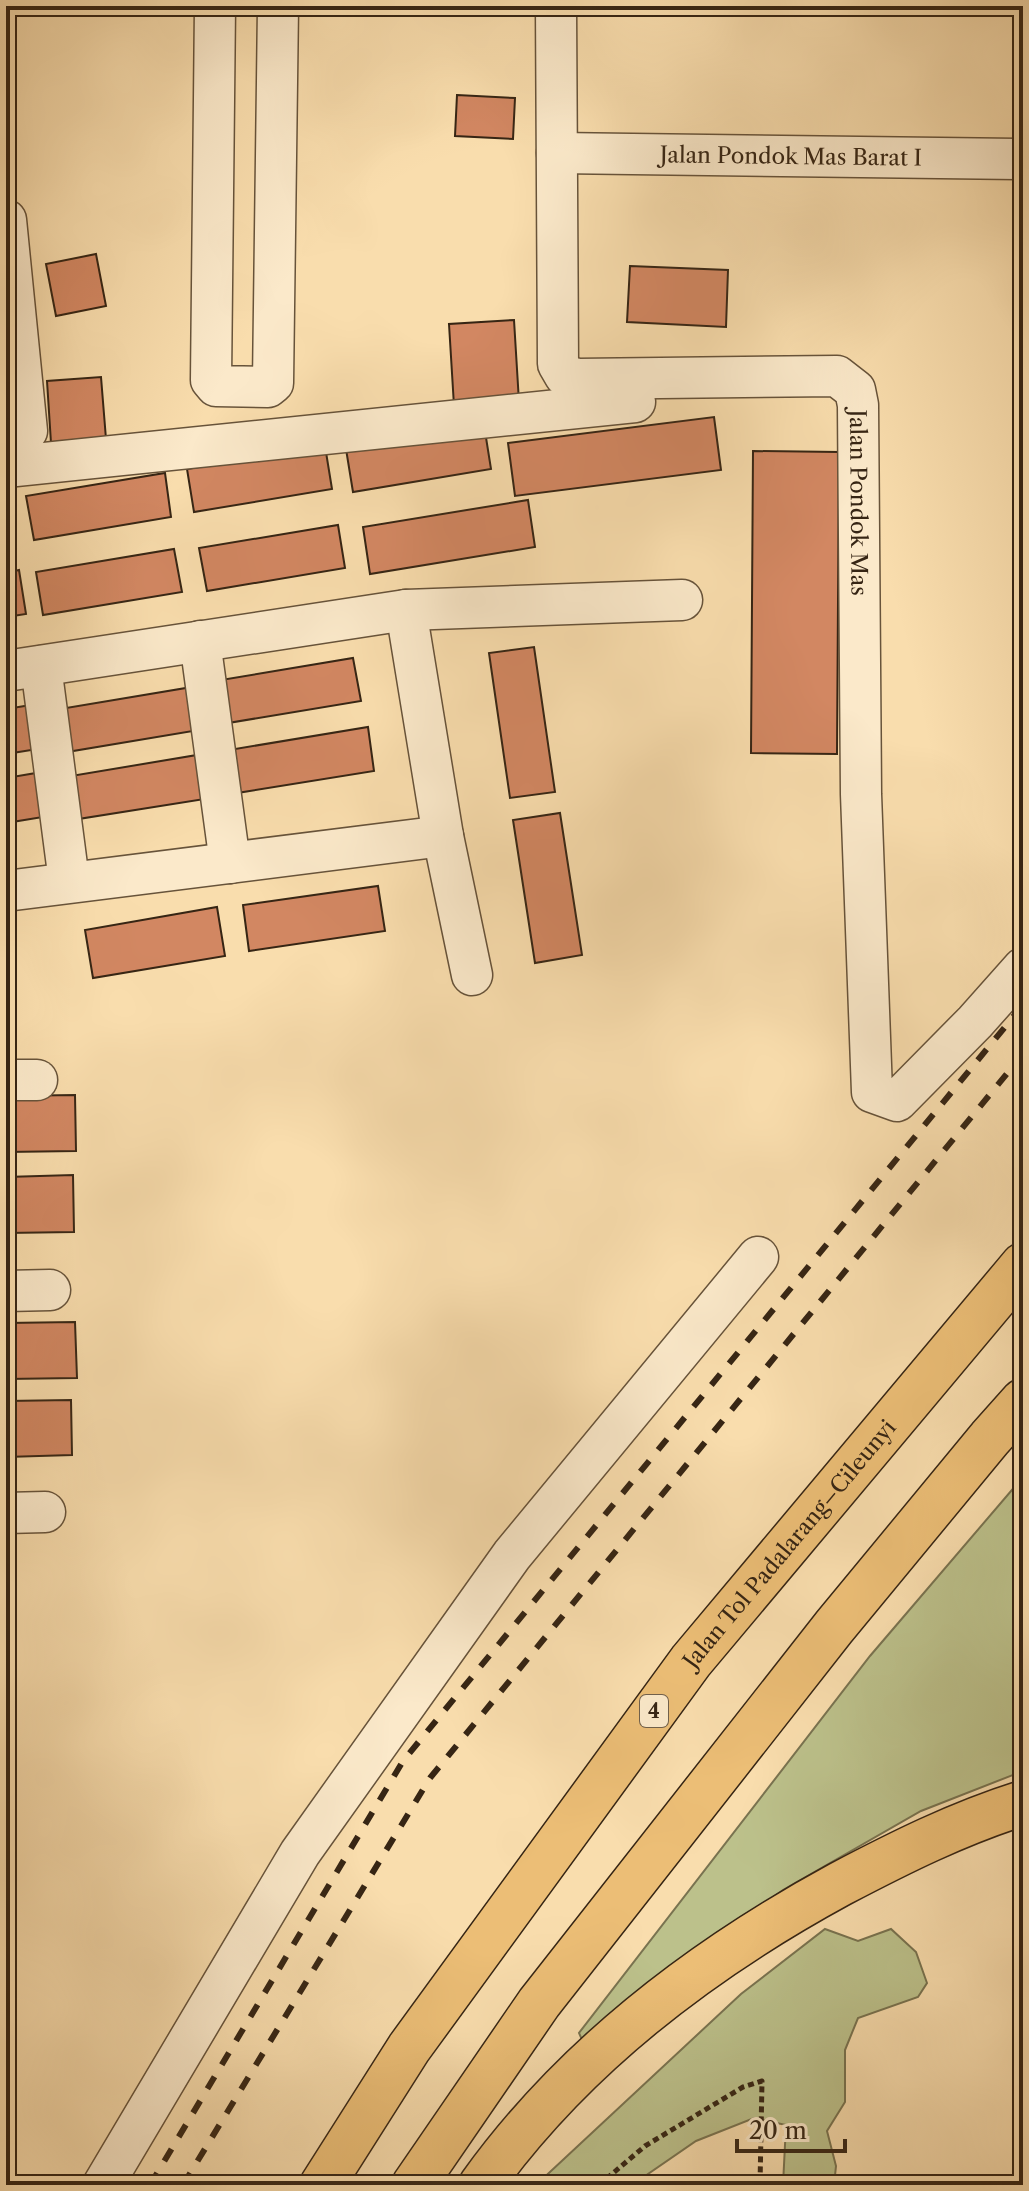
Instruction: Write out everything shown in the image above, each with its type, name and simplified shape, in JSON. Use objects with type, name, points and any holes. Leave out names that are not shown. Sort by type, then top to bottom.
[{"type":"highway","name":"Jalan Tol Padalarang–Cileunyi","points":[[322,2185],[409,2048],[691,1661],[1023,1265]]},
{"type":"highway","points":[[414,2185],[539,2003],[834,1627],[1023,1401]]},
{"type":"highway","points":[[481,2185],[506,2150],[583,2067],[685,1981],[760,1929],[918,1842],[1023,1803]]},
{"type":"street","points":[[215,6],[211,380],[216,386],[268,387],[273,383],[278,6]]},
{"type":"street","name":"Jalan Pondok Mas","points":[[556,6],[558,364],[565,376],[578,379],[837,376],[855,390],[858,405],[861,794],[872,1092],[897,1101],[1023,968]]},
{"type":"street","name":"Jalan Pondok Mas Barat I","points":[[557,153],[1023,159]]},
{"type":"street","points":[[6,220],[27,431]]},
{"type":"street","points":[[6,467],[676,399]]},
{"type":"street","points":[[69,881],[23,668],[406,610],[682,600]]},
{"type":"street","points":[[406,610],[443,836],[472,975]]},
{"type":"street","points":[[200,641],[230,863]]},
{"type":"street","points":[[6,891],[443,836]]},
{"type":"street","points":[[103,2185],[300,1853],[512,1555],[758,1257]]},
{"type":"street","points":[[6,1291],[50,1290]]},
{"type":"street","points":[[6,1513],[45,1512]]},
{"type":"path","points":[[599,2185],[645,2146],[743,2087],[762,2081],[760,2185]]},
{"type":"green space","points":[[1023,1477],[1023,1771],[921,1811],[783,1890],[656,1980],[582,2040],[579,2033],[870,1656]]},
{"type":"green space","points":[[825,1929],[858,1941],[891,1929],[916,1952],[927,1983],[918,1997],[858,2018],[845,2050],[845,2102],[827,2131],[836,2166],[834,2185],[783,2185],[786,2125],[754,2118],[696,2141],[632,2185],[536,2185],[741,1994]]},
{"type":"building","points":[[457,95],[515,98],[513,139],[455,136]]},
{"type":"building","points":[[96,254],[106,306],[56,316],[46,264]]},
{"type":"building","points":[[630,266],[728,270],[726,327],[627,322]]},
{"type":"building","points":[[514,320],[519,402],[454,406],[449,324]]},
{"type":"building","points":[[101,377],[106,439],[51,443],[47,381]]},
{"type":"building","points":[[714,417],[721,470],[515,496],[508,443]]},
{"type":"building","points":[[484,425],[491,469],[353,492],[346,449]]},
{"type":"building","points":[[325,446],[332,489],[194,512],[187,469]]},
{"type":"building","points":[[753,451],[839,452],[837,754],[751,753]]},
{"type":"building","points":[[165,473],[171,517],[34,540],[26,496]]},
{"type":"building","points":[[6,494],[13,536],[6,537]]},
{"type":"building","points":[[528,500],[535,547],[370,574],[363,527]]},
{"type":"building","points":[[338,525],[345,568],[207,591],[199,548]]},
{"type":"building","points":[[174,549],[182,592],[43,615],[36,572]]},
{"type":"building","points":[[19,570],[26,614],[6,617],[6,573]]},
{"type":"building","points":[[534,647],[555,792],[510,798],[489,653]]},
{"type":"building","points":[[353,658],[361,701],[222,724],[215,681]]},
{"type":"building","points":[[192,687],[199,730],[61,753],[54,710]]},
{"type":"building","points":[[37,704],[44,748],[6,754],[6,709]]},
{"type":"building","points":[[368,727],[374,771],[237,793],[229,750]]},
{"type":"building","points":[[203,754],[211,798],[72,820],[65,777]]},
{"type":"building","points":[[42,772],[49,816],[6,823],[6,778]]},
{"type":"building","points":[[560,813],[582,955],[535,963],[513,820]]},
{"type":"building","points":[[378,886],[385,931],[249,951],[243,905]]},
{"type":"building","points":[[217,907],[225,956],[93,978],[85,930]]},
{"type":"building","points":[[75,1095],[76,1151],[6,1152],[6,1096]]},
{"type":"building","points":[[73,1175],[74,1232],[6,1233],[6,1177]]},
{"type":"building","points":[[75,1322],[77,1378],[6,1379],[6,1323]]},
{"type":"building","points":[[71,1400],[72,1455],[6,1457],[6,1401]]},
{"type":"railway","points":[[150,2185],[403,1761],[1023,1005]]},
{"type":"railway","points":[[183,2185],[430,1778],[1023,1054]]}]
